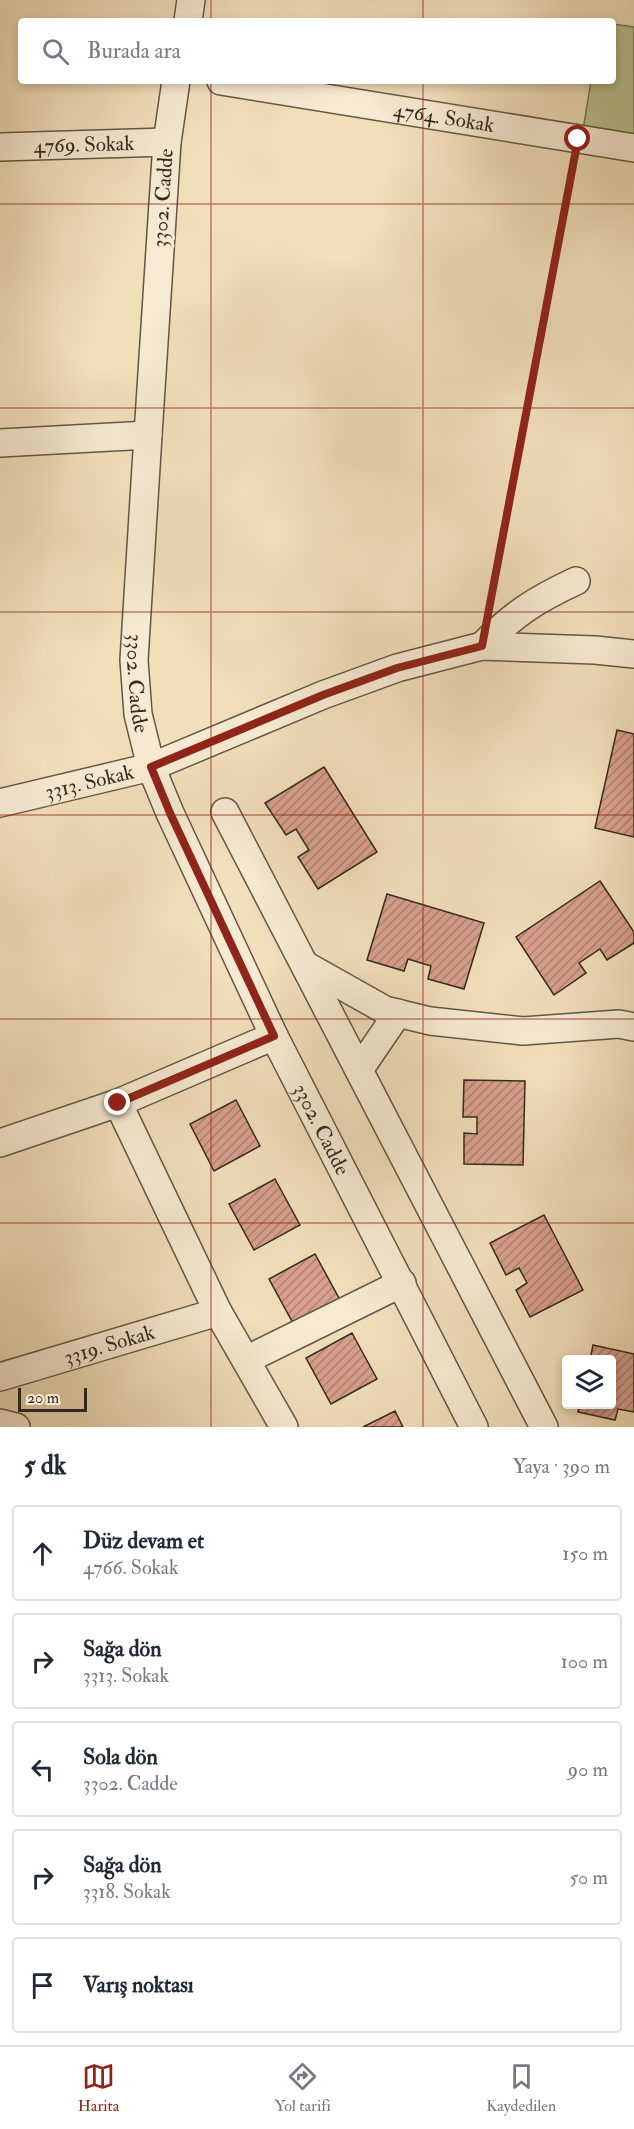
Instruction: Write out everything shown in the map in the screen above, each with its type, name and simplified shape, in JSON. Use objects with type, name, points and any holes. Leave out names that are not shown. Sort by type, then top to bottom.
[{"type":"street","points":[[189,18],[192,0]]},
{"type":"street","name":"3302. Cadde","points":[[176,84],[167,142],[134,660],[138,714],[151,767],[170,813],[274,1036],[474,1427]]},
{"type":"street","name":"4764. Sokak","points":[[239,84],[634,148]]},
{"type":"street","name":"4769. Sokak","points":[[0,147],[167,142]]},
{"type":"street","points":[[0,442],[148,435]]},
{"type":"street","points":[[482,646],[524,608],[576,580]]},
{"type":"street","points":[[482,646],[595,650],[634,654]]},
{"type":"street","name":"3313. Sokak","points":[[0,802],[151,767],[313,699],[386,672],[482,646]]},
{"type":"street","points":[[225,812],[544,1427]]},
{"type":"street","points":[[305,965],[385,1010],[430,1021],[523,1031],[629,1022]]},
{"type":"street","points":[[359,1070],[398,1013]]},
{"type":"street","points":[[0,1143],[118,1103],[274,1036]]},
{"type":"street","points":[[118,1103],[218,1312],[284,1427]]},
{"type":"street","points":[[246,1360],[402,1284]]},
{"type":"street","name":"3319. Sokak","points":[[0,1377],[218,1312]]},
{"type":"street","points":[[0,1423],[16,1427]]},
{"type":"path","points":[[482,646],[578,139]]},
{"type":"green space","points":[[616,24],[634,27],[634,138],[583,130],[591,84],[616,84]]},
{"type":"building","points":[[617,730],[634,734],[634,837],[595,828]]},
{"type":"building","points":[[324,767],[377,852],[318,889],[298,857],[309,850],[296,829],[286,835],[265,803]]},
{"type":"building","points":[[600,881],[634,932],[634,943],[607,960],[600,949],[579,963],[586,973],[554,995],[516,937]]},
{"type":"building","points":[[387,894],[484,923],[464,989],[428,979],[431,966],[408,959],[404,971],[367,960]]},
{"type":"building","points":[[464,1080],[525,1081],[523,1165],[464,1164],[464,1133],[477,1134],[477,1117],[463,1117]]},
{"type":"building","points":[[236,1100],[260,1146],[214,1171],[190,1124]]},
{"type":"building","points":[[275,1179],[300,1225],[254,1250],[229,1204]]},
{"type":"building","points":[[544,1215],[583,1290],[530,1317],[516,1290],[527,1283],[519,1268],[506,1275],[490,1243]]},
{"type":"building","points":[[315,1254],[340,1300],[294,1325],[269,1279]]},
{"type":"building","points":[[352,1333],[377,1379],[331,1404],[306,1358]]},
{"type":"building","points":[[593,1345],[634,1354],[634,1412],[618,1409],[615,1420],[578,1412],[579,1409],[616,1409],[616,1355],[591,1355]]},
{"type":"building","points":[[395,1411],[403,1427],[363,1427]]},
{"type":"route","points":[[118,1103],[274,1036],[170,813],[151,767],[323,695],[397,668],[482,646],[578,139]]}]
